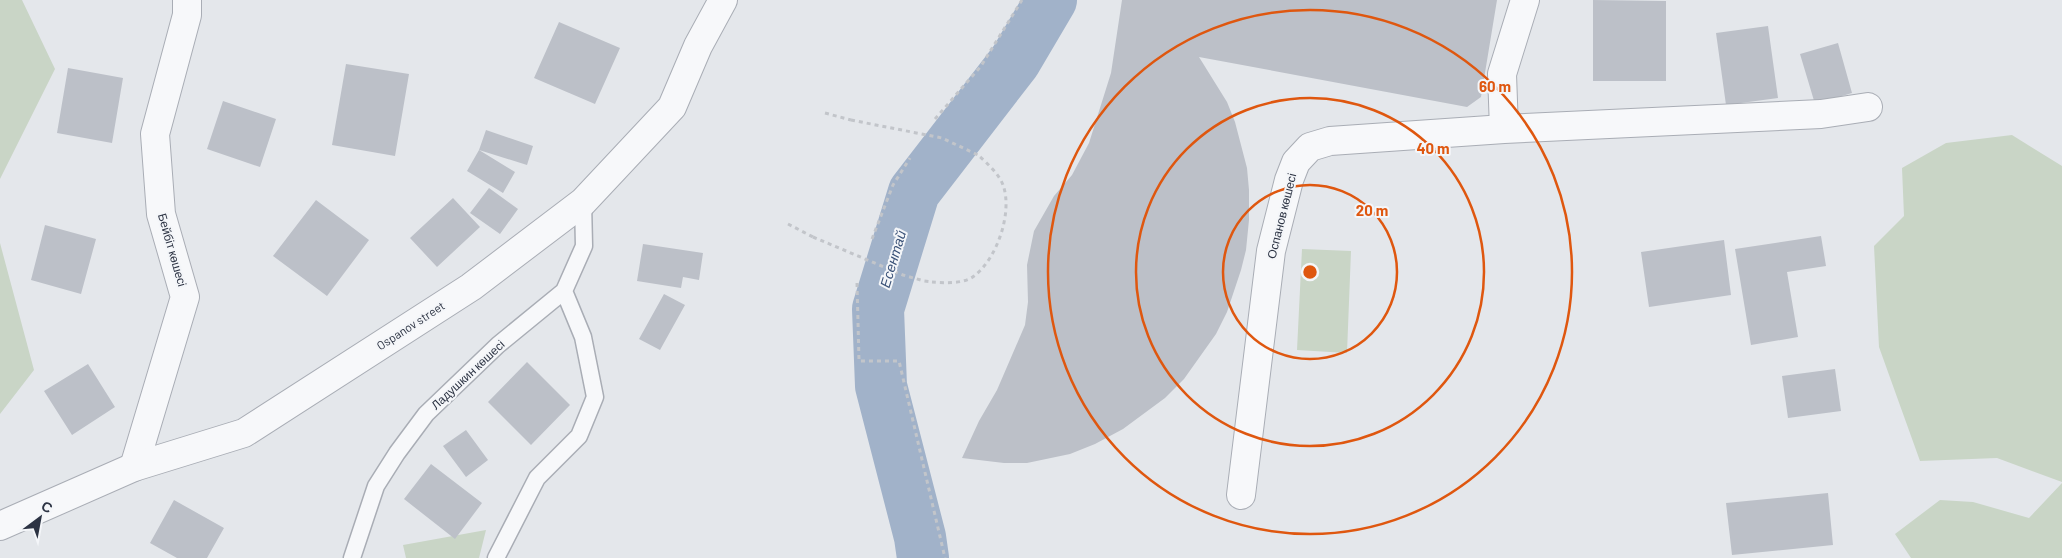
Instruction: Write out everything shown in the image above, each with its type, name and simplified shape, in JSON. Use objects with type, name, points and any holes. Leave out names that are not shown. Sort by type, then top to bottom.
[{"type":"street","name":"Бейбіт көшесі","points":[[134,467],[186,297],[161,214],[156,134],[188,15],[187,0]]},
{"type":"street","name":"Ospanov street","points":[[0,526],[134,467],[244,433],[471,288],[583,202],[672,107],[698,46],[722,0]]},
{"type":"street","points":[[1504,129],[1502,74],[1525,0]]},
{"type":"street","name":"Оспанов көшесі","points":[[1241,495],[1271,251],[1289,180],[1296,162],[1310,147],[1330,141],[1504,129],[1821,114],[1868,107]]},
{"type":"lane","name":"Ладушкин көшесі","points":[[352,558],[376,486],[397,453],[426,414],[498,345],[564,291],[584,246],[583,202]]},
{"type":"lane","points":[[496,558],[537,478],[579,436],[594,397],[583,337],[564,291]]},
{"type":"path","points":[[935,119],[982,66],[1022,0]]},
{"type":"path","points":[[788,224],[813,237],[903,274],[924,281],[949,283],[973,277],[988,261],[1002,233],[1006,202],[1003,183],[978,155],[942,138],[825,114]]},
{"type":"path","points":[[872,239],[893,184],[910,158]]},
{"type":"path","points":[[858,283],[858,361],[899,361],[945,558]]},
{"type":"green space","points":[[0,0],[22,0],[55,69],[0,179]]},
{"type":"green space","points":[[2012,135],[2062,166],[2062,482],[1997,458],[1920,461],[1879,347],[1874,246],[1904,216],[1902,168],[1946,143]]},
{"type":"green space","points":[[0,243],[34,370],[0,414]]},
{"type":"green space","points":[[1302,249],[1351,251],[1347,353],[1297,350]]},
{"type":"green space","points":[[2062,483],[2062,558],[1911,558],[1895,534],[1940,500],[1973,502],[2029,518]]},
{"type":"green space","points":[[486,530],[479,558],[406,558],[403,545]]},
{"type":"building","points":[[1122,0],[1497,0],[1481,97],[1467,107],[1199,57],[1227,102],[1235,122],[1247,168],[1249,190],[1246,250],[1227,312],[1216,334],[1184,379],[1165,398],[1123,429],[1095,444],[1070,454],[1027,463],[1004,463],[962,458],[979,421],[997,390],[1025,325],[1028,302],[1027,265],[1034,231],[1054,196],[1072,175],[1089,143],[1111,73]]},
{"type":"building","points":[[1593,0],[1666,1],[1666,81],[1593,81]]},
{"type":"building","points":[[559,22],[620,48],[595,104],[534,78]]},
{"type":"building","points":[[1768,26],[1778,98],[1726,105],[1716,33]]},
{"type":"building","points":[[1838,43],[1852,93],[1815,104],[1800,54]]},
{"type":"building","points":[[346,64],[409,74],[395,156],[332,145]]},
{"type":"building","points":[[68,68],[123,78],[112,143],[57,133]]},
{"type":"building","points":[[223,101],[276,119],[260,167],[207,149]]},
{"type":"building","points":[[486,130],[533,146],[527,165],[479,150]]},
{"type":"building","points":[[479,150],[515,172],[503,193],[467,171]]},
{"type":"building","points":[[489,188],[518,209],[500,234],[470,213]]},
{"type":"building","points":[[453,198],[480,227],[437,267],[410,238]]},
{"type":"building","points":[[316,200],[369,240],[327,296],[273,256]]},
{"type":"building","points":[[45,225],[96,239],[81,294],[31,280]]},
{"type":"building","points":[[1821,236],[1826,266],[1787,272],[1798,337],[1751,345],[1735,249]]},
{"type":"building","points":[[1724,240],[1731,295],[1649,307],[1641,252]]},
{"type":"building","points":[[643,244],[703,253],[699,280],[683,277],[681,288],[637,281]]},
{"type":"building","points":[[664,294],[685,305],[660,350],[639,339]]},
{"type":"building","points":[[527,362],[570,405],[531,445],[488,402]]},
{"type":"building","points":[[88,364],[115,407],[72,435],[44,391]]},
{"type":"building","points":[[1835,369],[1841,411],[1788,418],[1782,376]]},
{"type":"building","points":[[466,430],[488,460],[466,477],[443,446]]},
{"type":"building","points":[[431,464],[482,503],[455,539],[404,499]]},
{"type":"building","points":[[1828,493],[1833,545],[1732,555],[1726,503]]},
{"type":"building","points":[[174,500],[224,528],[207,558],[177,558],[150,543]]},
{"type":"waterway","name":"Есентай","points":[[923,558],[920,537],[881,386],[878,309],[914,192],[1015,61],[1051,0]]}]
